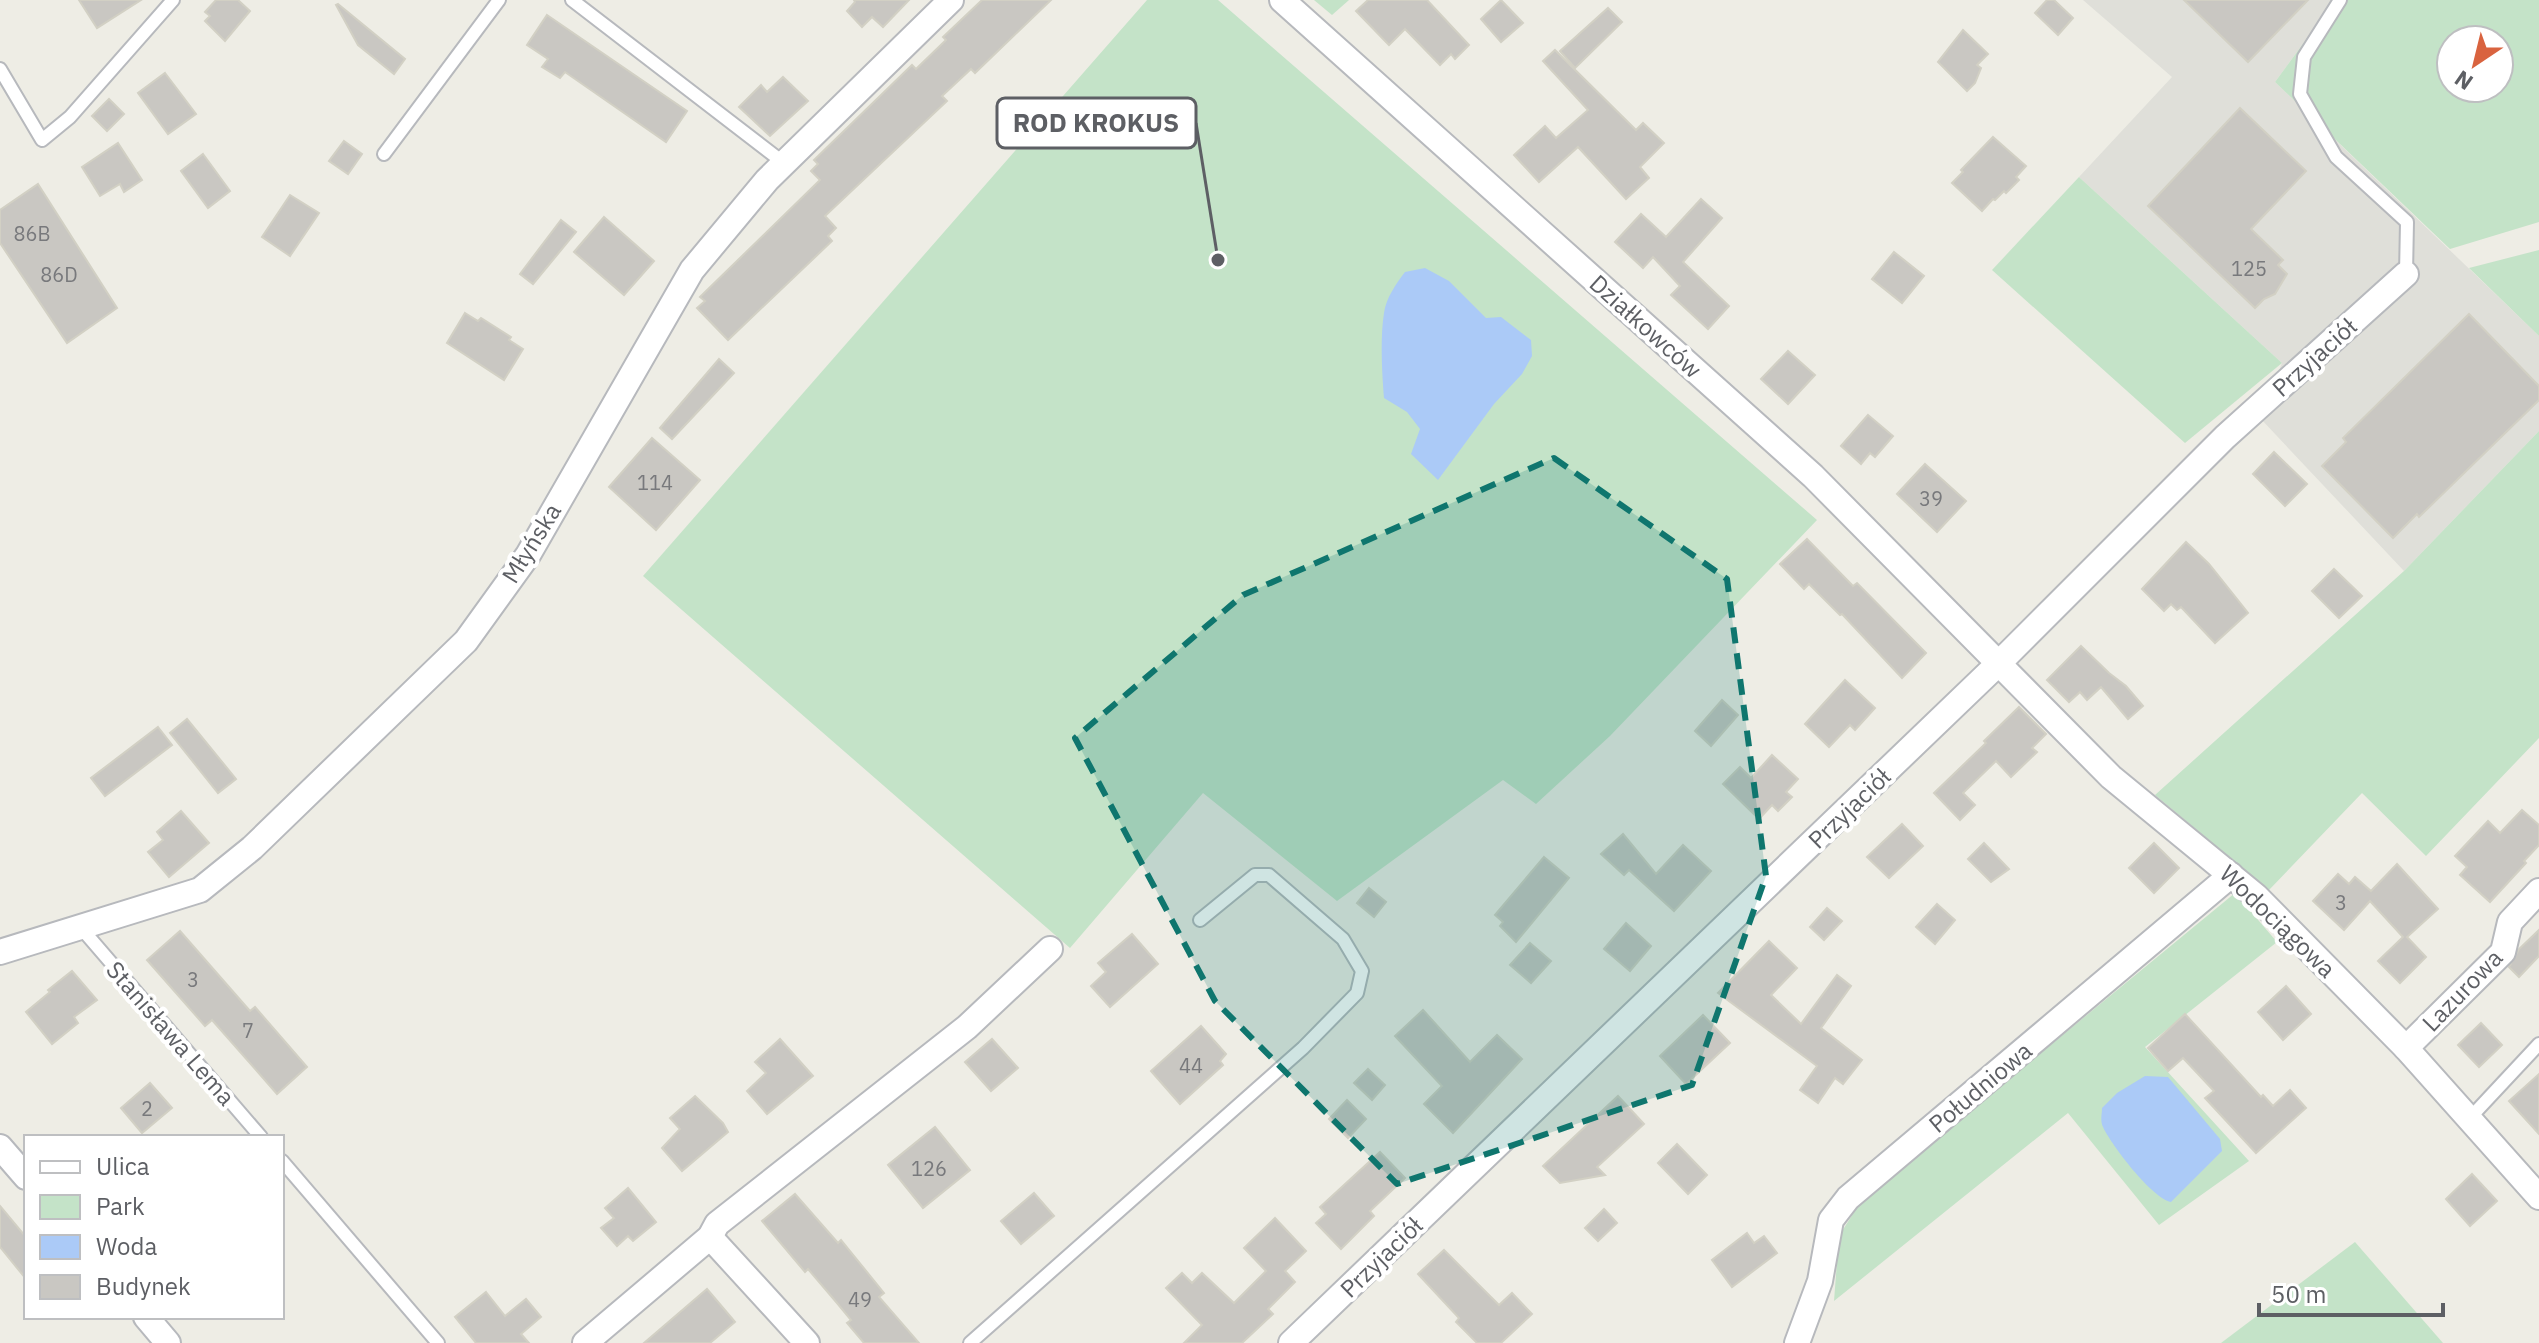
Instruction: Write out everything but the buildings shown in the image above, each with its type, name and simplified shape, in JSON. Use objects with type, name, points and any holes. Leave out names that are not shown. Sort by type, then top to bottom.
[{"type":"street","name":"Młyńska","points":[[0,952],[200,890],[252,848],[466,641],[528,555],[692,270],[767,180],[951,0]]},
{"type":"street","name":"Działkowców","points":[[1282,0],[1813,476],[2000,662]]},
{"type":"street","name":"Przyjaciół","points":[[1291,1343],[2000,662],[2225,437],[2406,274]]},
{"type":"street","name":"Wodociągowa","points":[[2000,662],[2111,777],[2256,896],[2406,1048],[2539,1197]]},
{"type":"street","name":"Południowa","points":[[1797,1343],[1820,1281],[1831,1220],[1848,1198],[2231,875]]},
{"type":"street","name":"Lazurowa","points":[[2406,1048],[2503,952],[2510,922],[2539,891]]},
{"type":"street","points":[[585,1343],[710,1237],[717,1224],[967,1027],[1050,949]]},
{"type":"street","points":[[0,1147],[24,1175]]},
{"type":"street","points":[[710,1237],[807,1343]]},
{"type":"street","points":[[148,1319],[168,1343]]},
{"type":"lane","points":[[0,69],[42,140],[70,117],[173,0]]},
{"type":"lane","points":[[384,154],[499,0]]},
{"type":"lane","points":[[572,0],[784,163]]},
{"type":"lane","points":[[2340,0],[2304,57],[2300,94],[2336,157],[2407,222],[2406,274]]},
{"type":"lane","points":[[970,1343],[1303,1048],[1357,993],[1362,971],[1343,939],[1269,875],[1255,875],[1200,920]]},
{"type":"lane","name":"Stanisława Lema","points":[[82,929],[259,1135]]},
{"type":"lane","points":[[2469,1119],[2539,1044]]},
{"type":"lane","points":[[284,1163],[438,1343]]},
{"type":"highlighted area","points":[[1554,458],[1727,579],[1766,876],[1692,1085],[1397,1184],[1215,1001],[1075,738],[1243,595]]},
{"type":"shaded area","points":[[2083,0],[2335,0],[2275,82],[2539,336],[2539,431],[2404,571],[2260,418],[2282,363],[2079,177],[2172,77]]},
{"type":"green space","points":[[1147,0],[1218,0],[1817,520],[1610,736],[1536,804],[1503,780],[1337,901],[1203,793],[1070,948],[643,576]]},
{"type":"green space","points":[[1314,0],[1349,0],[1332,15]]},
{"type":"green space","points":[[2335,0],[2539,0],[2539,222],[2450,249],[2275,82]]},
{"type":"green space","points":[[2079,177],[2282,363],[2185,443],[1992,270]]},
{"type":"green space","points":[[2539,250],[2539,336],[2469,268]]},
{"type":"green space","points":[[2539,431],[2539,738],[2426,856],[2362,793],[2269,890],[2155,795],[2404,571]]},
{"type":"green space","points":[[2235,893],[2277,942],[2145,1047],[2249,1161],[2159,1225],[2068,1113],[1834,1301],[1839,1236],[1861,1201]]},
{"type":"green space","points":[[2355,1242],[2443,1343],[2221,1343]]},
{"type":"water","points":[[1425,268],[1449,281],[1486,318],[1501,317],[1531,340],[1532,356],[1522,374],[1494,404],[1438,480],[1411,454],[1420,429],[1407,412],[1384,398],[1382,333],[1387,302],[1405,272]]},
{"type":"water","points":[[2145,1076],[2168,1077],[2220,1139],[2222,1151],[2171,1202],[2154,1191],[2133,1170],[2103,1127],[2102,1108],[2117,1093]]},
{"type":"place","name":"ROD KROKUS","points":[[1218,260]]}]
